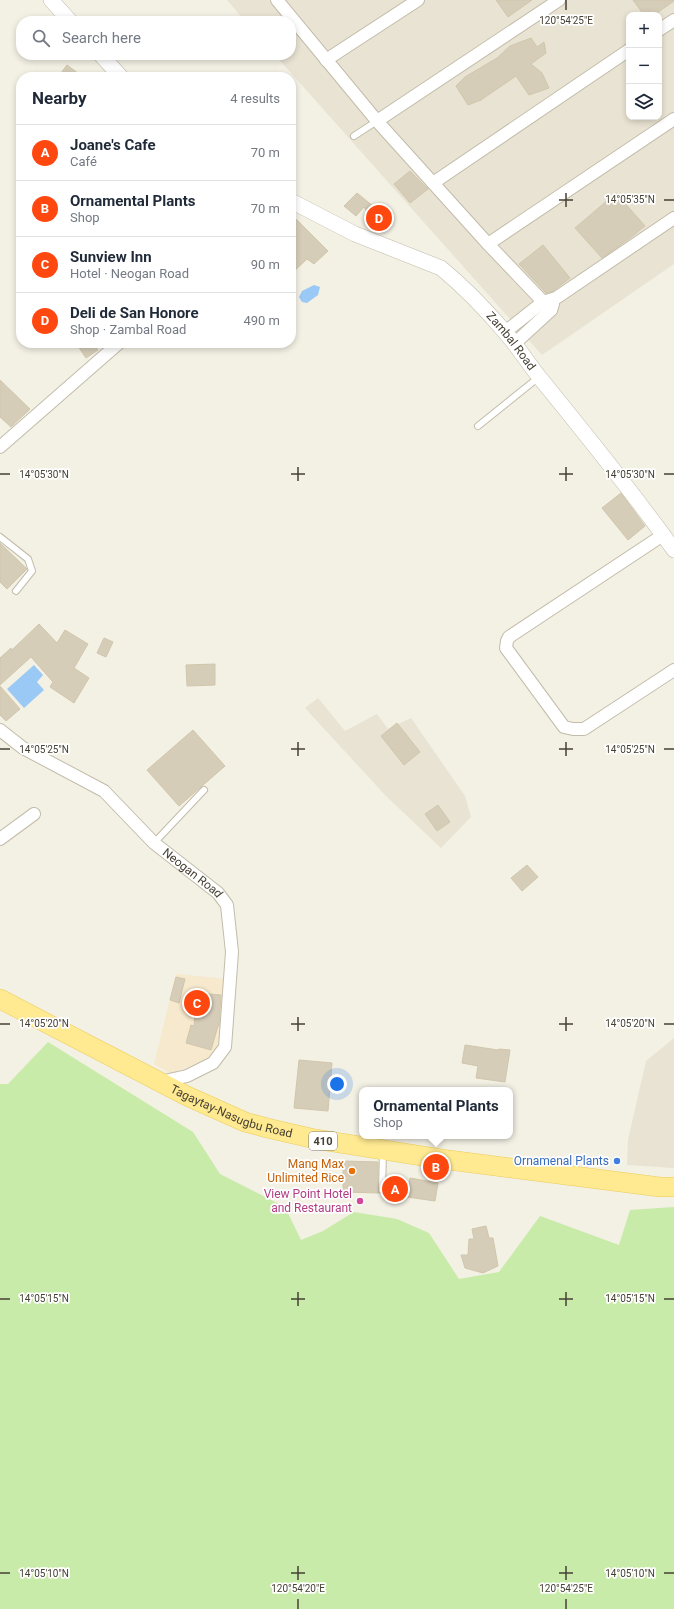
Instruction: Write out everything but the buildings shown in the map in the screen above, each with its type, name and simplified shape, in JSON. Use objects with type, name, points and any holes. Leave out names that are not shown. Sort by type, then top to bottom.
[{"type":"main road","name":"Tagaytay-Nasugbu Road","points":[[0,1000],[187,1096],[245,1122],[315,1140],[660,1187],[674,1187]]},
{"type":"street","points":[[51,0],[65,16]]},
{"type":"street","points":[[277,0],[290,16]]},
{"type":"street","points":[[326,60],[418,0]]},
{"type":"street","points":[[377,120],[559,0]]},
{"type":"street","points":[[662,28],[674,20]]},
{"type":"street","points":[[296,23],[377,120],[488,244],[547,306]]},
{"type":"street","points":[[433,183],[626,52]]},
{"type":"street","points":[[106,60],[116,72]]},
{"type":"street","points":[[488,244],[674,119]]},
{"type":"street","name":"Zambal Road","points":[[296,204],[355,234],[441,268],[453,277],[510,338],[539,377],[583,429],[674,550]]},
{"type":"street","points":[[510,338],[556,298],[674,218]]},
{"type":"street","points":[[0,447],[113,348]]},
{"type":"street","points":[[663,535],[510,637],[507,641],[506,648],[564,726],[573,729],[584,729],[674,670]]},
{"type":"street","name":"Neogan Road","points":[[0,730],[23,748],[104,791],[154,843],[218,893],[227,905],[232,952],[225,1047],[213,1063],[187,1076],[160,1082]]},
{"type":"street","points":[[0,839],[34,814]]},
{"type":"lane","points":[[354,136],[377,120]]},
{"type":"lane","points":[[478,426],[539,377]]},
{"type":"lane","points":[[0,537],[28,559],[31,564],[32,571],[16,591]]},
{"type":"lane","points":[[154,843],[204,790]]},
{"type":"lane","points":[[382,1190],[383,1150]]},
{"type":"shaded area","points":[[227,0],[674,0],[674,264],[542,355],[296,79],[296,72],[290,72],[279,60],[296,60],[296,16],[241,16]]},
{"type":"shaded area","points":[[318,698],[345,731],[377,714],[388,729],[411,718],[465,796],[471,817],[441,848],[386,796],[305,708]]},
{"type":"shaded area","points":[[176,974],[227,979],[223,1027],[218,1049],[210,1058],[171,1074],[154,1064]]},
{"type":"shaded area","points":[[674,1038],[674,1168],[627,1165],[628,1140],[646,1061]]},
{"type":"green space","points":[[48,1042],[193,1132],[220,1174],[285,1207],[301,1240],[323,1231],[354,1212],[397,1219],[429,1233],[459,1279],[499,1272],[540,1216],[619,1245],[630,1210],[674,1207],[674,1609],[0,1609],[0,1084],[8,1084]]},
{"type":"water","points":[[314,285],[320,287],[318,295],[307,303],[302,302],[299,297],[302,291]]},
{"type":"water","points":[[34,665],[43,675],[37,682],[44,690],[24,708],[7,689]]},
{"type":"place","name":"Deli de San Honore","points":[[379,218]]},
{"type":"place","name":"Sunview Inn","points":[[197,1003]]},
{"type":"place","name":"Ornamenal Plants","points":[[617,1161]]},
{"type":"place","name":"Ornamental Plants","points":[[436,1167]]},
{"type":"place","name":"Mang Max Unlimited Rice","points":[[352,1171]]},
{"type":"place","name":"Joane's Cafe","points":[[395,1189]]},
{"type":"place","name":"View Point Hotel and Restaurant","points":[[360,1201]]}]
